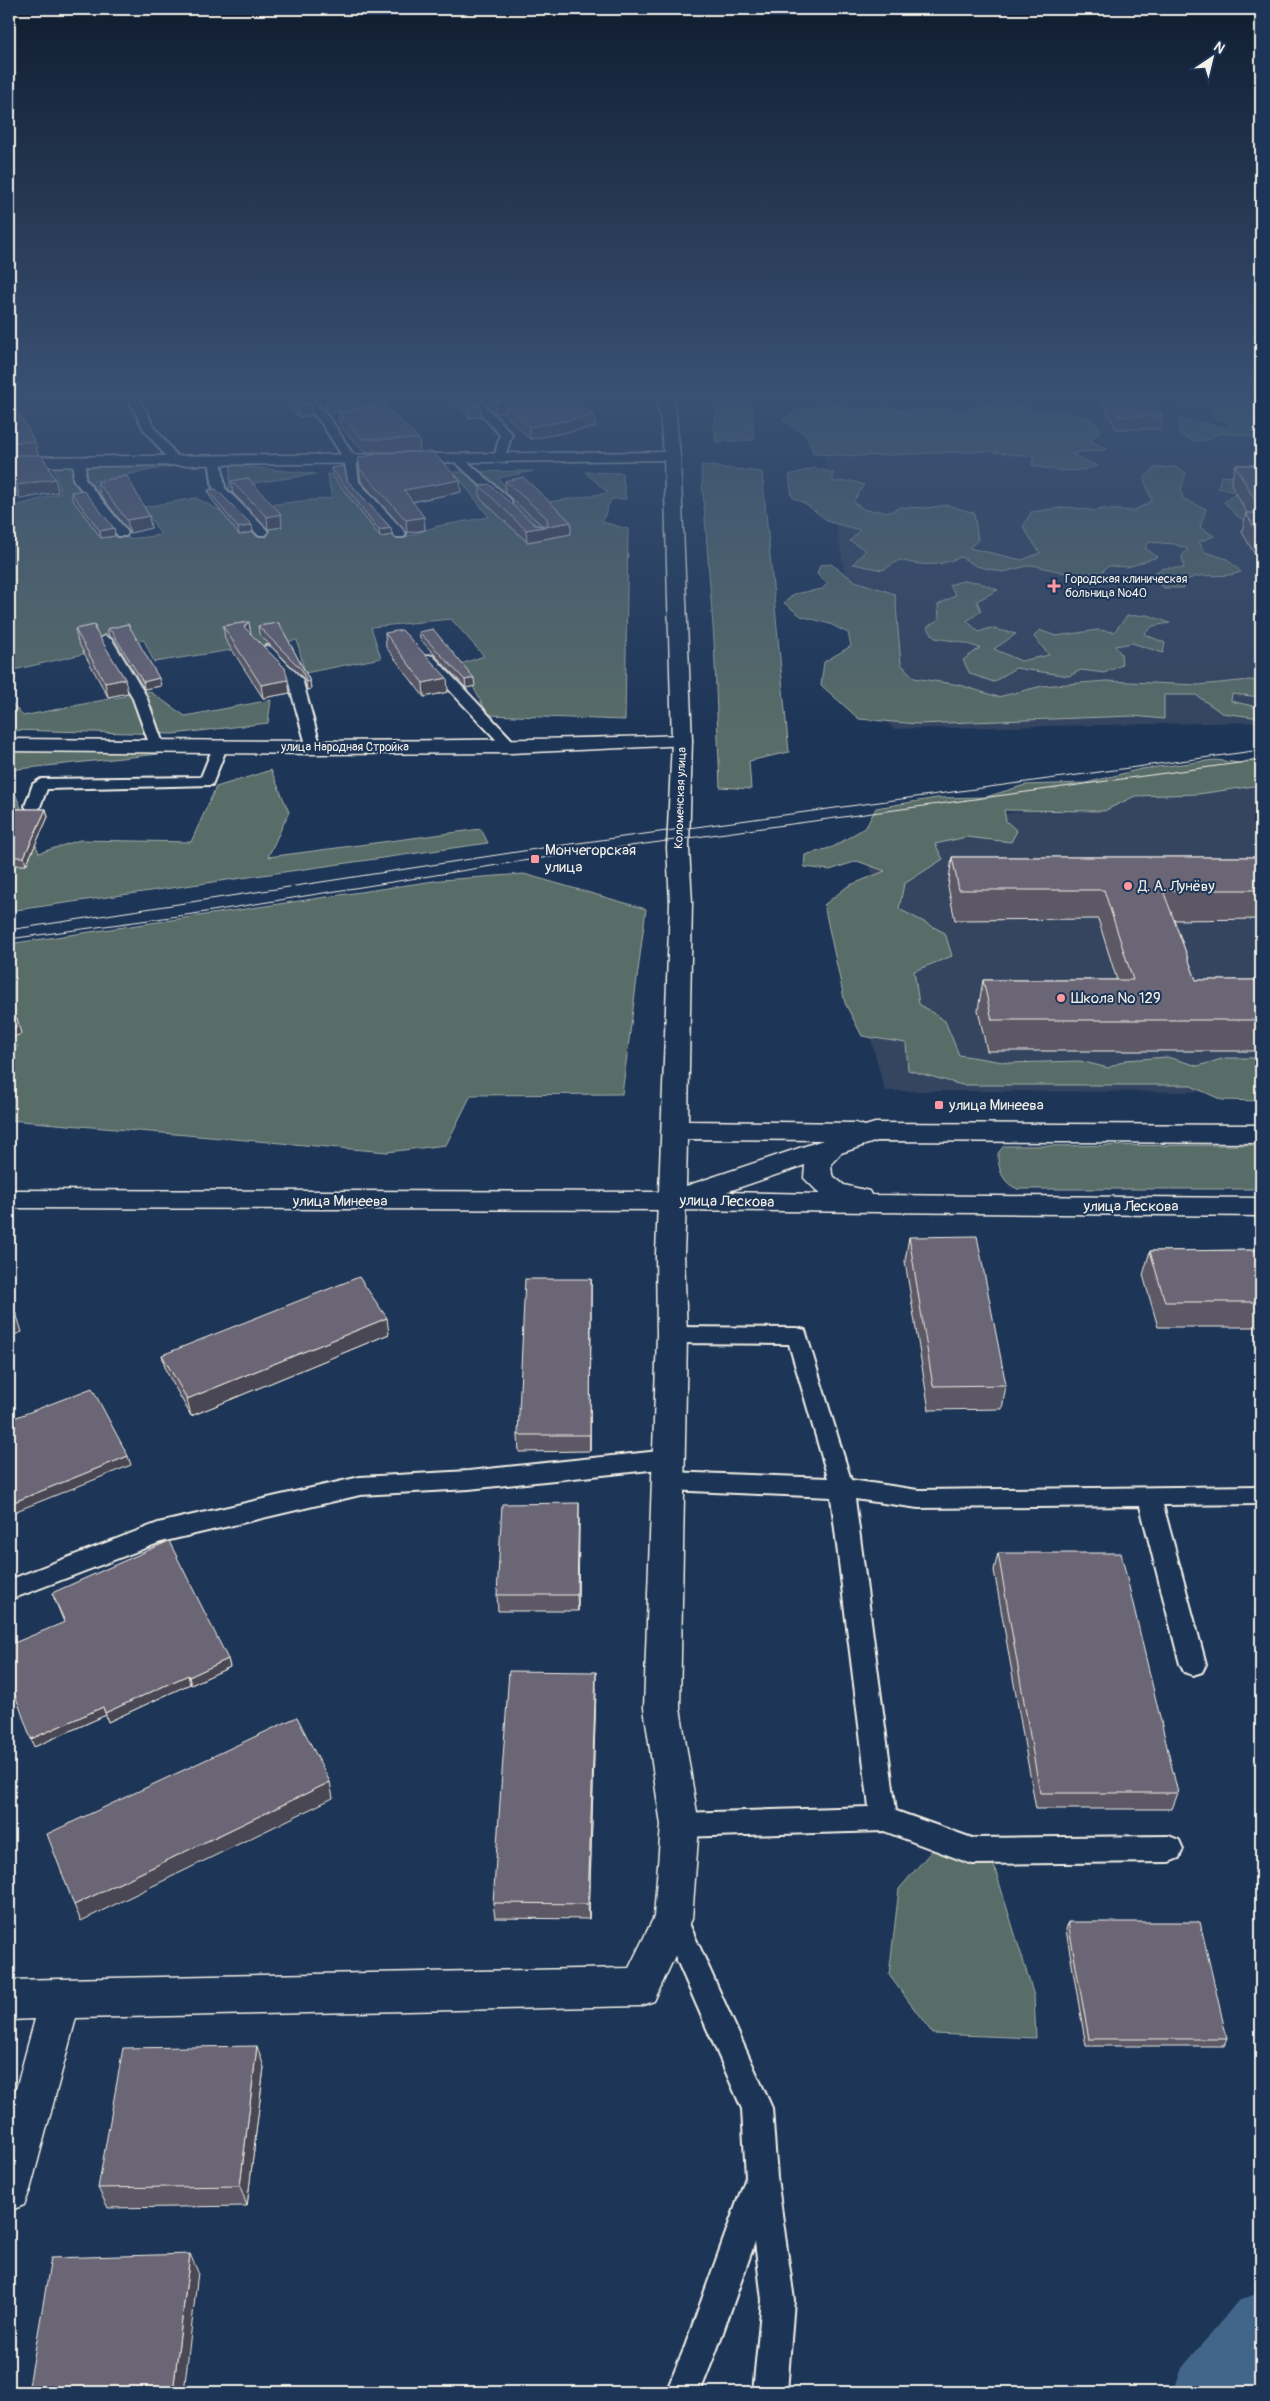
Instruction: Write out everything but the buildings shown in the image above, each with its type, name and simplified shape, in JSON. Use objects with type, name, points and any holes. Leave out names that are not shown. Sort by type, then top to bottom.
[{"type":"main road","name":"Коломенская улица","points":[[674,508],[682,741],[678,848],[681,903],[670,1254],[672,1335],[662,1708],[680,1825],[674,1919]]},
{"type":"main road","name":"улица Народная Стройка","points":[[9,745],[314,748],[511,746],[682,741]]},
{"type":"main road","points":[[674,1130],[875,1132]]},
{"type":"main road","name":"улица Лескова","points":[[672,1201],[875,1132],[1261,1134]]},
{"type":"main road","points":[[831,1147],[818,1162],[818,1178],[835,1192],[882,1204]]},
{"type":"main road","name":"улица Минеева","points":[[9,1198],[672,1201]]},
{"type":"main road","name":"улица Лескова","points":[[672,1201],[1012,1206],[1261,1207]]},
{"type":"main road","points":[[9,2000],[640,1988],[674,1919]]},
{"type":"main road","points":[[9,2190],[61,1999]]},
{"type":"lane","points":[[102,508],[122,533]]},
{"type":"lane","points":[[238,508],[262,532]]},
{"type":"lane","points":[[376,508],[400,534]]},
{"type":"lane","points":[[513,508],[517,512]]},
{"type":"lane","points":[[255,639],[295,679],[314,748]]},
{"type":"lane","points":[[105,640],[139,696],[157,746]]},
{"type":"lane","points":[[418,648],[511,746]]},
{"type":"lane","points":[[33,806],[41,784],[207,782],[220,747]]},
{"type":"lane","points":[[672,1335],[797,1336],[842,1488],[884,1819]]},
{"type":"lane","points":[[9,1590],[158,1533],[360,1486],[668,1470],[842,1488],[918,1499],[1261,1495]]},
{"type":"lane","points":[[1149,1496],[1193,1664]]},
{"type":"lane","points":[[680,1825],[884,1819],[972,1851],[1169,1849]]},
{"type":"lane","points":[[674,1919],[757,2108],[762,2178],[778,2300],[770,2392]]},
{"type":"lane","points":[[683,2392],[700,2352],[762,2178]]},
{"type":"shaded area","name":"Городская клиническая больница №40","points":[[833,508],[1261,508],[1261,722],[894,729],[869,707]]},
{"type":"shaded area","name":"Школа № 129","points":[[1261,781],[1261,1092],[885,1091],[834,906],[888,905],[853,833]]},
{"type":"green space","points":[[9,508],[92,508],[129,539],[161,535],[145,508],[215,508],[226,514],[227,508],[385,508],[402,538],[438,526],[489,517],[482,508],[607,508],[602,522],[628,529],[625,720],[488,715],[461,664],[484,656],[451,619],[371,627],[381,658],[305,673],[297,640],[154,662],[144,640],[9,671],[9,536],[17,535],[9,521]]},
{"type":"green space","points":[[704,508],[765,508],[789,752],[749,761],[751,789],[720,787],[714,640]]},
{"type":"green space","points":[[811,508],[862,508],[865,510],[890,512],[898,508],[957,508],[974,513],[978,540],[969,548],[1022,560],[1040,553],[1023,527],[1031,512],[1059,508],[1133,511],[1139,508],[1206,509],[1200,527],[1214,536],[1199,542],[1205,552],[1227,559],[1241,572],[1227,575],[1193,577],[1186,580],[1183,588],[1164,588],[1149,576],[1163,568],[1184,568],[1182,556],[1188,549],[1174,544],[1149,542],[1145,548],[1157,557],[1128,567],[1108,566],[1101,573],[1070,574],[1032,565],[1003,572],[976,566],[961,557],[937,564],[899,560],[883,570],[853,564],[866,550],[850,541],[860,530],[829,522]]},
{"type":"green space","points":[[1230,508],[1247,508],[1251,525]]},
{"type":"green space","points":[[831,564],[855,581],[895,594],[901,664],[914,678],[960,685],[998,697],[1042,686],[1106,681],[1199,685],[1250,680],[1261,681],[1261,697],[1232,694],[1231,701],[1261,708],[1261,718],[1222,713],[1196,695],[1164,695],[1164,719],[1133,716],[918,724],[859,719],[821,685],[824,662],[851,646],[848,633],[830,624],[801,616],[784,603],[794,594],[822,589],[827,584],[817,574],[820,565]]},
{"type":"green space","points":[[963,581],[978,582],[998,590],[977,601],[981,611],[967,621],[979,632],[990,628],[1016,634],[994,649],[1021,661],[1049,655],[1034,637],[1039,630],[1056,636],[1098,630],[1114,632],[1127,616],[1148,615],[1170,623],[1153,626],[1144,634],[1165,643],[1163,653],[1132,643],[1115,646],[1121,654],[1122,665],[1104,673],[1081,670],[1069,676],[1015,668],[994,682],[970,674],[963,660],[980,648],[961,642],[935,638],[927,627],[939,619],[938,605],[956,595],[949,585]]},
{"type":"green space","points":[[149,691],[185,716],[271,700],[268,723],[173,734],[9,730],[9,700],[23,716]]},
{"type":"green space","points":[[9,748],[158,749],[159,754],[9,770]]},
{"type":"green space","points":[[1261,757],[1261,788],[1254,786],[1198,794],[1135,796],[1104,811],[1004,810],[1006,821],[1017,831],[1011,842],[966,837],[935,844],[943,859],[904,884],[899,909],[945,933],[952,956],[914,971],[919,1004],[945,1021],[959,1055],[1009,1063],[1080,1061],[1108,1068],[1126,1060],[1167,1057],[1198,1066],[1225,1058],[1261,1058],[1261,1101],[1222,1100],[1189,1085],[962,1085],[908,1070],[906,1043],[862,1036],[845,1003],[824,905],[848,886],[885,871],[857,861],[830,870],[804,867],[805,855],[833,847],[866,827],[876,808],[937,798],[986,797],[1025,785],[1086,783],[1141,769],[1215,760],[1241,763]]},
{"type":"green space","points":[[271,770],[289,812],[268,857],[481,829],[488,843],[9,911],[9,778],[39,853],[80,840],[191,842],[216,787]]},
{"type":"green space","points":[[524,874],[646,909],[622,1094],[471,1095],[446,1145],[387,1152],[9,1120],[9,1058],[18,1046],[9,1043],[9,944],[441,880]]},
{"type":"green space","points":[[1261,1145],[1261,1189],[1018,1189],[1008,1183],[1002,1175],[998,1159],[998,1153],[1004,1146]]},
{"type":"green space","points":[[948,1832],[991,1856],[1034,1996],[1036,2038],[933,2034],[889,1975],[899,1889]]},
{"type":"waterway","points":[[1206,2392],[1261,2324]]},
{"type":"tram line","points":[[9,930],[549,847],[1261,750]]},
{"type":"tram line","points":[[9,939],[193,914],[535,859],[1261,760]]},
{"type":"place","name":"Городская клиническая больница №40","points":[[1054,586]]},
{"type":"place","name":"Мончегорская улица","points":[[535,859]]},
{"type":"place","name":"Д. А. Лунёву","points":[[1128,886]]},
{"type":"place","name":"Школа № 129","points":[[1061,998]]},
{"type":"place","name":"улица Минеева","points":[[939,1105]]}]
